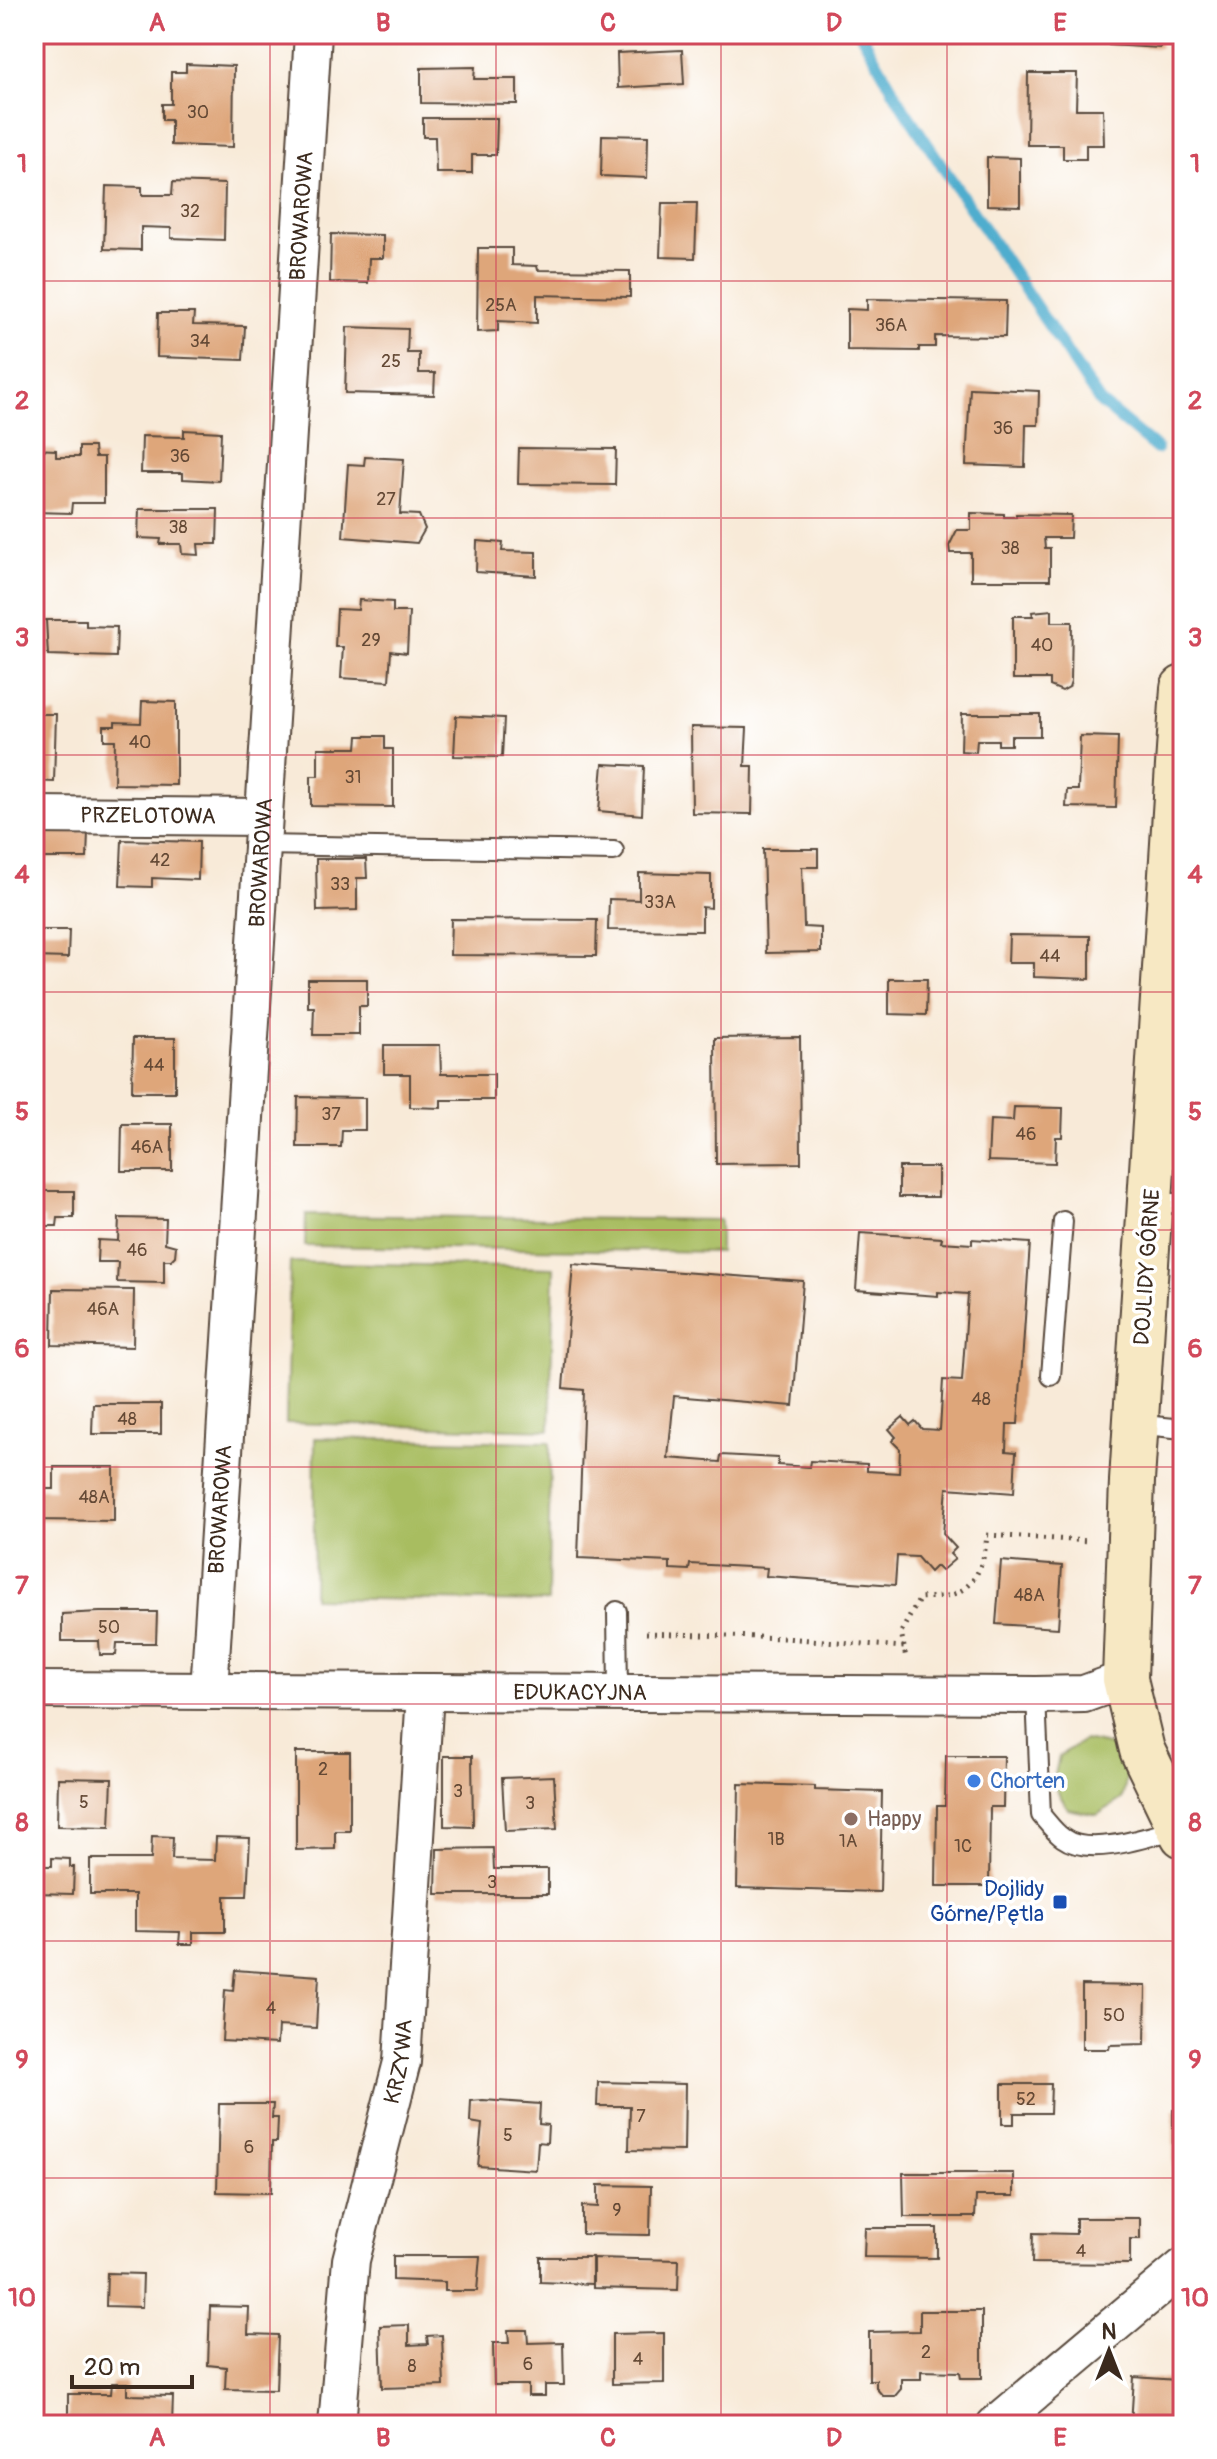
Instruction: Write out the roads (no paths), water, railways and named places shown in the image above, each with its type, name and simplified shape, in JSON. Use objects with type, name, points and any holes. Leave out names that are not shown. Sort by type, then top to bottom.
[{"type":"street","name":"BROWAROWA","points":[[209,1691],[313,34]]},
{"type":"street","name":"DOJLIDY GÓRNE","points":[[1181,1831],[1142,1750],[1125,1679],[1136,1424],[1167,1203],[1183,688]]},
{"type":"street","name":"PRZELOTOWA","points":[[34,815],[262,831]]},
{"type":"street","name":"EDUKACYJNA","points":[[34,1690],[1036,1695],[1084,1694],[1125,1679]]},
{"type":"street","name":"KRZYWA","points":[[337,2425],[351,2260],[402,2062],[425,1693]]},
{"type":"street","points":[[995,2425],[1183,2267]]},
{"type":"lane","points":[[262,831],[614,851]]},
{"type":"lane","points":[[1051,1376],[1063,1221]]},
{"type":"lane","points":[[1136,1424],[1183,1429]]},
{"type":"lane","points":[[617,1611],[618,1693]]},
{"type":"lane","points":[[1036,1695],[1041,1815],[1064,1840],[1089,1845],[1117,1845],[1181,1831]]},
{"type":"waterway","points":[[861,34],[904,109],[1100,402],[1157,449]]},
{"type":"place","name":"Chorten","points":[[974,1781]]},
{"type":"place","name":"Happy","points":[[851,1819]]},
{"type":"place","name":"Dojlidy Górne/Pętla","points":[[1060,1902]]}]
